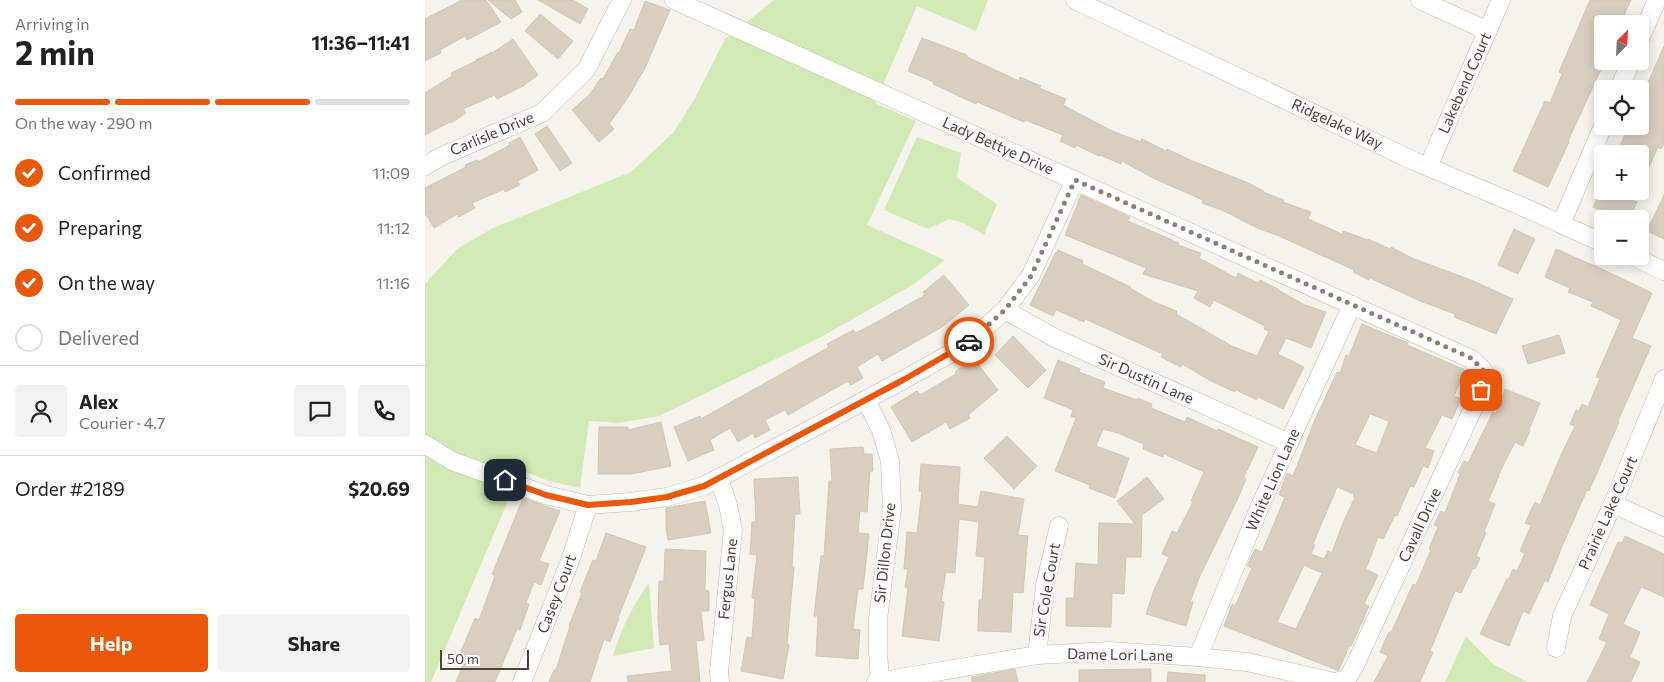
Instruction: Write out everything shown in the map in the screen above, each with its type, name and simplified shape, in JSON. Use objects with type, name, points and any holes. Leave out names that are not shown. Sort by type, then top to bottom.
[{"type":"street","name":"Carlisle Drive","points":[[425,166],[440,157],[542,113],[586,70],[621,0]]},
{"type":"street","name":"Lady Bettye Drive","points":[[674,0],[1471,358],[1483,370]]},
{"type":"street","name":"Ridgelake Way","points":[[1075,0],[1428,167],[1594,239]]},
{"type":"street","points":[[1420,0],[1488,31]]},
{"type":"street","name":"Lakebend Court","points":[[1428,167],[1501,0]]},
{"type":"street","points":[[1649,18],[1657,0]]},
{"type":"street","points":[[1561,224],[1599,135]]},
{"type":"street","points":[[425,444],[453,461],[546,495],[588,505],[667,497],[704,486],[967,344],[1005,310],[1031,276],[1075,180]]},
{"type":"street","points":[[1649,264],[1664,271]]},
{"type":"street","name":"White Lion Lane","points":[[1198,657],[1260,506],[1352,305]]},
{"type":"street","name":"Sir Dustin Lane","points":[[1005,310],[1055,338],[1289,443]]},
{"type":"street","name":"Cavall Drive","points":[[1338,681],[1355,665],[1477,400],[1485,381],[1483,370]]},
{"type":"street","name":"Prairie Lake Court","points":[[1557,648],[1562,616],[1613,504],[1664,379]]},
{"type":"street","name":"Sir Dillon Drive","points":[[866,400],[881,430],[890,461],[892,508],[878,619],[878,681]]},
{"type":"street","name":"Fergus Lane","points":[[719,479],[729,504],[733,530],[719,671],[720,682]]},
{"type":"street","points":[[1613,504],[1664,527]]},
{"type":"street","name":"Casey Court","points":[[522,682],[570,562],[588,505]]},
{"type":"street","name":"Sir Cole Court","points":[[1037,655],[1045,585],[1059,526]]},
{"type":"street","name":"Dame Lori Lane","points":[[878,681],[1037,655],[1109,652],[1247,662],[1338,681]]},
{"type":"green space","points":[[774,0],[988,0],[976,31],[917,6],[875,103],[916,121],[867,225],[945,260],[914,284],[821,337],[659,416],[618,423],[589,421],[580,488],[549,481],[521,470],[431,682],[425,682],[425,284],[457,249],[493,228],[631,172],[673,133],[694,100],[725,39]]},
{"type":"green space","points":[[917,137],[961,153],[957,178],[997,204],[984,235],[964,223],[949,219],[928,229],[884,210]]},
{"type":"green space","points":[[649,583],[654,648],[613,656],[628,618]]},
{"type":"green space","points":[[1466,636],[1493,664],[1527,682],[1445,682]]},
{"type":"building","points":[[462,0],[486,0],[501,22],[467,40],[465,36],[440,50],[441,53],[425,61],[425,19]]},
{"type":"building","points":[[488,0],[515,0],[522,12],[511,19]]},
{"type":"building","points":[[538,0],[573,0],[588,9],[580,24]]},
{"type":"building","points":[[1590,0],[1631,0],[1624,15],[1594,15],[1594,70],[1601,70],[1596,80],[1594,80],[1594,85],[1548,187],[1513,171],[1545,101],[1550,103],[1562,74],[1559,72]]},
{"type":"building","points":[[645,1],[670,10],[645,68],[627,99],[609,124],[614,129],[599,142],[572,110],[590,94],[601,78],[603,79],[619,53],[630,29],[634,30]]},
{"type":"building","points":[[540,14],[573,41],[558,59],[525,31]]},
{"type":"building","points":[[922,38],[967,55],[967,57],[1019,81],[1020,77],[1041,86],[1039,88],[1066,99],[1063,105],[1112,131],[1141,142],[1142,139],[1166,151],[1167,149],[1246,182],[1263,192],[1284,200],[1283,202],[1311,212],[1308,219],[1342,234],[1343,231],[1390,249],[1391,247],[1412,258],[1471,280],[1513,299],[1496,334],[1454,317],[1455,314],[1420,301],[1370,278],[1369,280],[1353,272],[1354,270],[1257,228],[1224,211],[1202,203],[1203,200],[1153,178],[1122,161],[1121,164],[1076,145],[1075,148],[1060,141],[1063,135],[1025,120],[1024,122],[977,102],[976,104],[908,71]]},
{"type":"building","points":[[513,39],[538,75],[523,86],[497,99],[495,95],[463,109],[466,113],[451,123],[425,135],[425,93],[452,76],[451,73],[492,53]]},
{"type":"building","points":[[1664,46],[1664,144],[1661,149],[1658,147],[1649,167],[1649,145],[1620,145],[1625,135],[1649,135],[1649,80]]},
{"type":"building","points":[[547,126],[572,163],[560,171],[535,134]]},
{"type":"building","points":[[520,137],[538,170],[518,181],[520,185],[505,192],[504,189],[472,203],[475,208],[459,217],[457,214],[434,228],[425,213],[425,188],[466,167],[465,165],[477,160],[478,162],[510,145],[509,143]]},
{"type":"building","points":[[1081,195],[1130,217],[1128,221],[1179,243],[1178,245],[1201,253],[1199,258],[1236,278],[1238,273],[1258,283],[1260,280],[1305,305],[1326,312],[1311,348],[1286,338],[1278,354],[1304,367],[1283,409],[1258,397],[1257,400],[1236,390],[1235,392],[1182,364],[1181,367],[1161,357],[1163,354],[1085,319],[1084,322],[1056,310],[1053,316],[1030,305],[1058,250],[1083,261],[1082,264],[1131,287],[1154,302],[1177,311],[1176,314],[1232,346],[1257,356],[1269,331],[1264,329],[1265,326],[1214,300],[1210,307],[1194,298],[1198,291],[1143,274],[1146,268],[1065,235]]},
{"type":"building","points":[[1664,195],[1664,239],[1649,232],[1649,227]]},
{"type":"building","points":[[1596,200],[1634,200],[1637,202],[1633,210],[1599,210],[1593,207]]},
{"type":"building","points":[[1514,229],[1535,239],[1518,274],[1498,265]]},
{"type":"building","points":[[1556,249],[1652,293],[1632,338],[1651,346],[1548,582],[1545,580],[1529,614],[1523,611],[1509,646],[1480,634],[1507,579],[1509,579],[1513,569],[1517,571],[1525,553],[1520,551],[1531,525],[1525,523],[1535,502],[1540,505],[1575,426],[1570,424],[1576,410],[1579,411],[1582,404],[1588,407],[1600,378],[1596,377],[1621,320],[1591,306],[1593,302],[1568,292],[1570,288],[1545,277]]},
{"type":"building","points":[[944,275],[969,305],[942,327],[882,361],[878,354],[857,367],[863,378],[851,385],[848,381],[788,415],[785,410],[765,420],[770,430],[755,438],[753,433],[738,442],[730,428],[710,440],[714,450],[688,461],[674,427],[700,416],[701,419],[829,347],[827,344],[853,330],[856,333],[925,295],[923,292]]},
{"type":"building","points":[[1362,324],[1465,370],[1454,396],[1461,399],[1452,419],[1442,415],[1425,448],[1434,451],[1428,468],[1423,466],[1414,487],[1410,486],[1397,516],[1395,515],[1383,539],[1378,537],[1366,569],[1378,575],[1364,604],[1369,606],[1339,670],[1337,670],[1224,626],[1232,604],[1235,606],[1252,568],[1247,566],[1255,549],[1262,552],[1285,497],[1279,495],[1287,473],[1293,476],[1314,422],[1337,372],[1340,373],[1346,355],[1349,356]],"holes":[[[1370,414],[1389,421],[1377,453],[1355,445]],[[1337,487],[1354,494],[1353,496],[1355,497],[1332,553],[1328,551],[1324,559],[1311,554],[1315,545],[1313,544]],[[1304,565],[1322,573],[1296,629],[1277,622]]]},
{"type":"building","points":[[1559,335],[1565,353],[1528,364],[1522,346]]},
{"type":"building","points":[[1013,336],[1046,370],[1028,388],[995,355]]},
{"type":"building","points":[[973,358],[998,390],[968,415],[970,418],[950,429],[946,422],[912,442],[891,407],[917,391],[920,395],[956,374],[955,372]]},
{"type":"building","points":[[1058,360],[1080,369],[1079,372],[1105,382],[1103,388],[1137,400],[1138,398],[1152,404],[1151,408],[1185,422],[1187,417],[1258,447],[1244,477],[1246,479],[1238,498],[1199,578],[1190,602],[1193,602],[1186,626],[1146,614],[1154,590],[1169,557],[1162,554],[1172,531],[1177,533],[1193,502],[1191,501],[1204,472],[1164,454],[1163,457],[1143,449],[1144,444],[1103,429],[1096,446],[1129,458],[1115,498],[1089,488],[1090,485],[1055,471],[1076,418],[1071,416],[1073,410],[1044,398]]},
{"type":"building","points":[[1505,389],[1540,403],[1523,446],[1515,442],[1488,501],[1495,504],[1476,556],[1480,558],[1461,593],[1455,591],[1430,651],[1433,652],[1420,682],[1374,682],[1388,656],[1380,652],[1389,632],[1391,633],[1413,584],[1416,585],[1431,550],[1429,549],[1438,527],[1434,525],[1441,511],[1445,513],[1460,474],[1458,473],[1464,461],[1468,463],[1493,412],[1496,414]]},
{"type":"building","points":[[661,422],[671,466],[631,474],[598,474],[599,427],[628,427],[628,430]]},
{"type":"building","points":[[1007,436],[1037,466],[1014,489],[984,458]]},
{"type":"building","points":[[863,447],[864,454],[872,454],[873,471],[870,471],[867,512],[860,511],[858,533],[869,534],[863,589],[858,589],[853,629],[860,630],[858,659],[816,656],[818,616],[814,616],[821,556],[824,556],[829,481],[832,481],[830,449]]},
{"type":"building","points":[[921,464],[960,467],[958,504],[978,507],[981,491],[1024,499],[1018,535],[1028,536],[1023,593],[1013,592],[1011,632],[978,631],[979,600],[982,600],[985,557],[976,556],[979,522],[959,519],[955,573],[946,572],[941,601],[944,602],[939,641],[902,636],[908,588],[905,587],[908,569],[904,569],[907,532],[917,533],[922,491],[919,491]]},
{"type":"building","points":[[798,477],[800,514],[795,514],[792,567],[794,567],[787,644],[789,645],[783,679],[741,671],[747,637],[752,638],[755,598],[752,598],[757,555],[750,554],[752,522],[756,522],[754,479]]},
{"type":"building","points":[[1147,477],[1164,499],[1142,515],[1141,557],[1126,557],[1124,594],[1112,593],[1111,627],[1066,626],[1066,598],[1074,598],[1076,563],[1098,565],[1099,523],[1135,524],[1117,501]]},
{"type":"building","points":[[523,498],[560,511],[539,561],[549,564],[541,585],[534,582],[526,603],[529,604],[520,630],[517,629],[495,682],[456,682],[466,657],[460,654],[475,618],[479,620],[495,576],[492,574]]},
{"type":"building","points":[[705,501],[711,533],[668,540],[666,508]]},
{"type":"building","points":[[606,533],[646,547],[610,642],[604,639],[590,682],[549,682],[554,670],[556,670],[569,626],[582,593],[580,592],[593,560],[596,561]]},
{"type":"building","points":[[1625,536],[1664,554],[1664,597],[1641,587],[1623,624],[1640,632],[1630,657],[1640,662],[1631,682],[1587,682],[1607,642],[1599,639],[1609,614],[1590,605],[1618,542],[1622,543]]},
{"type":"building","points":[[665,549],[706,551],[705,590],[709,591],[709,611],[701,611],[704,640],[696,641],[700,682],[628,682],[627,676],[672,671],[669,644],[660,645],[658,619],[659,581],[664,581]]},
{"type":"building","points":[[1015,669],[1018,682],[972,682],[972,677]]},
{"type":"building","points":[[1151,669],[1151,682],[1079,682],[1079,670]]},
{"type":"building","points":[[1168,672],[1205,675],[1205,682],[1167,682]]},
{"type":"way so far","points":[[969,342],[1005,310],[1031,276],[1075,180],[1471,358],[1483,370],[1485,381],[1481,390]]},
{"type":"route","points":[[505,480],[546,495],[588,505],[667,497],[704,486],[903,380],[969,342]]}]
